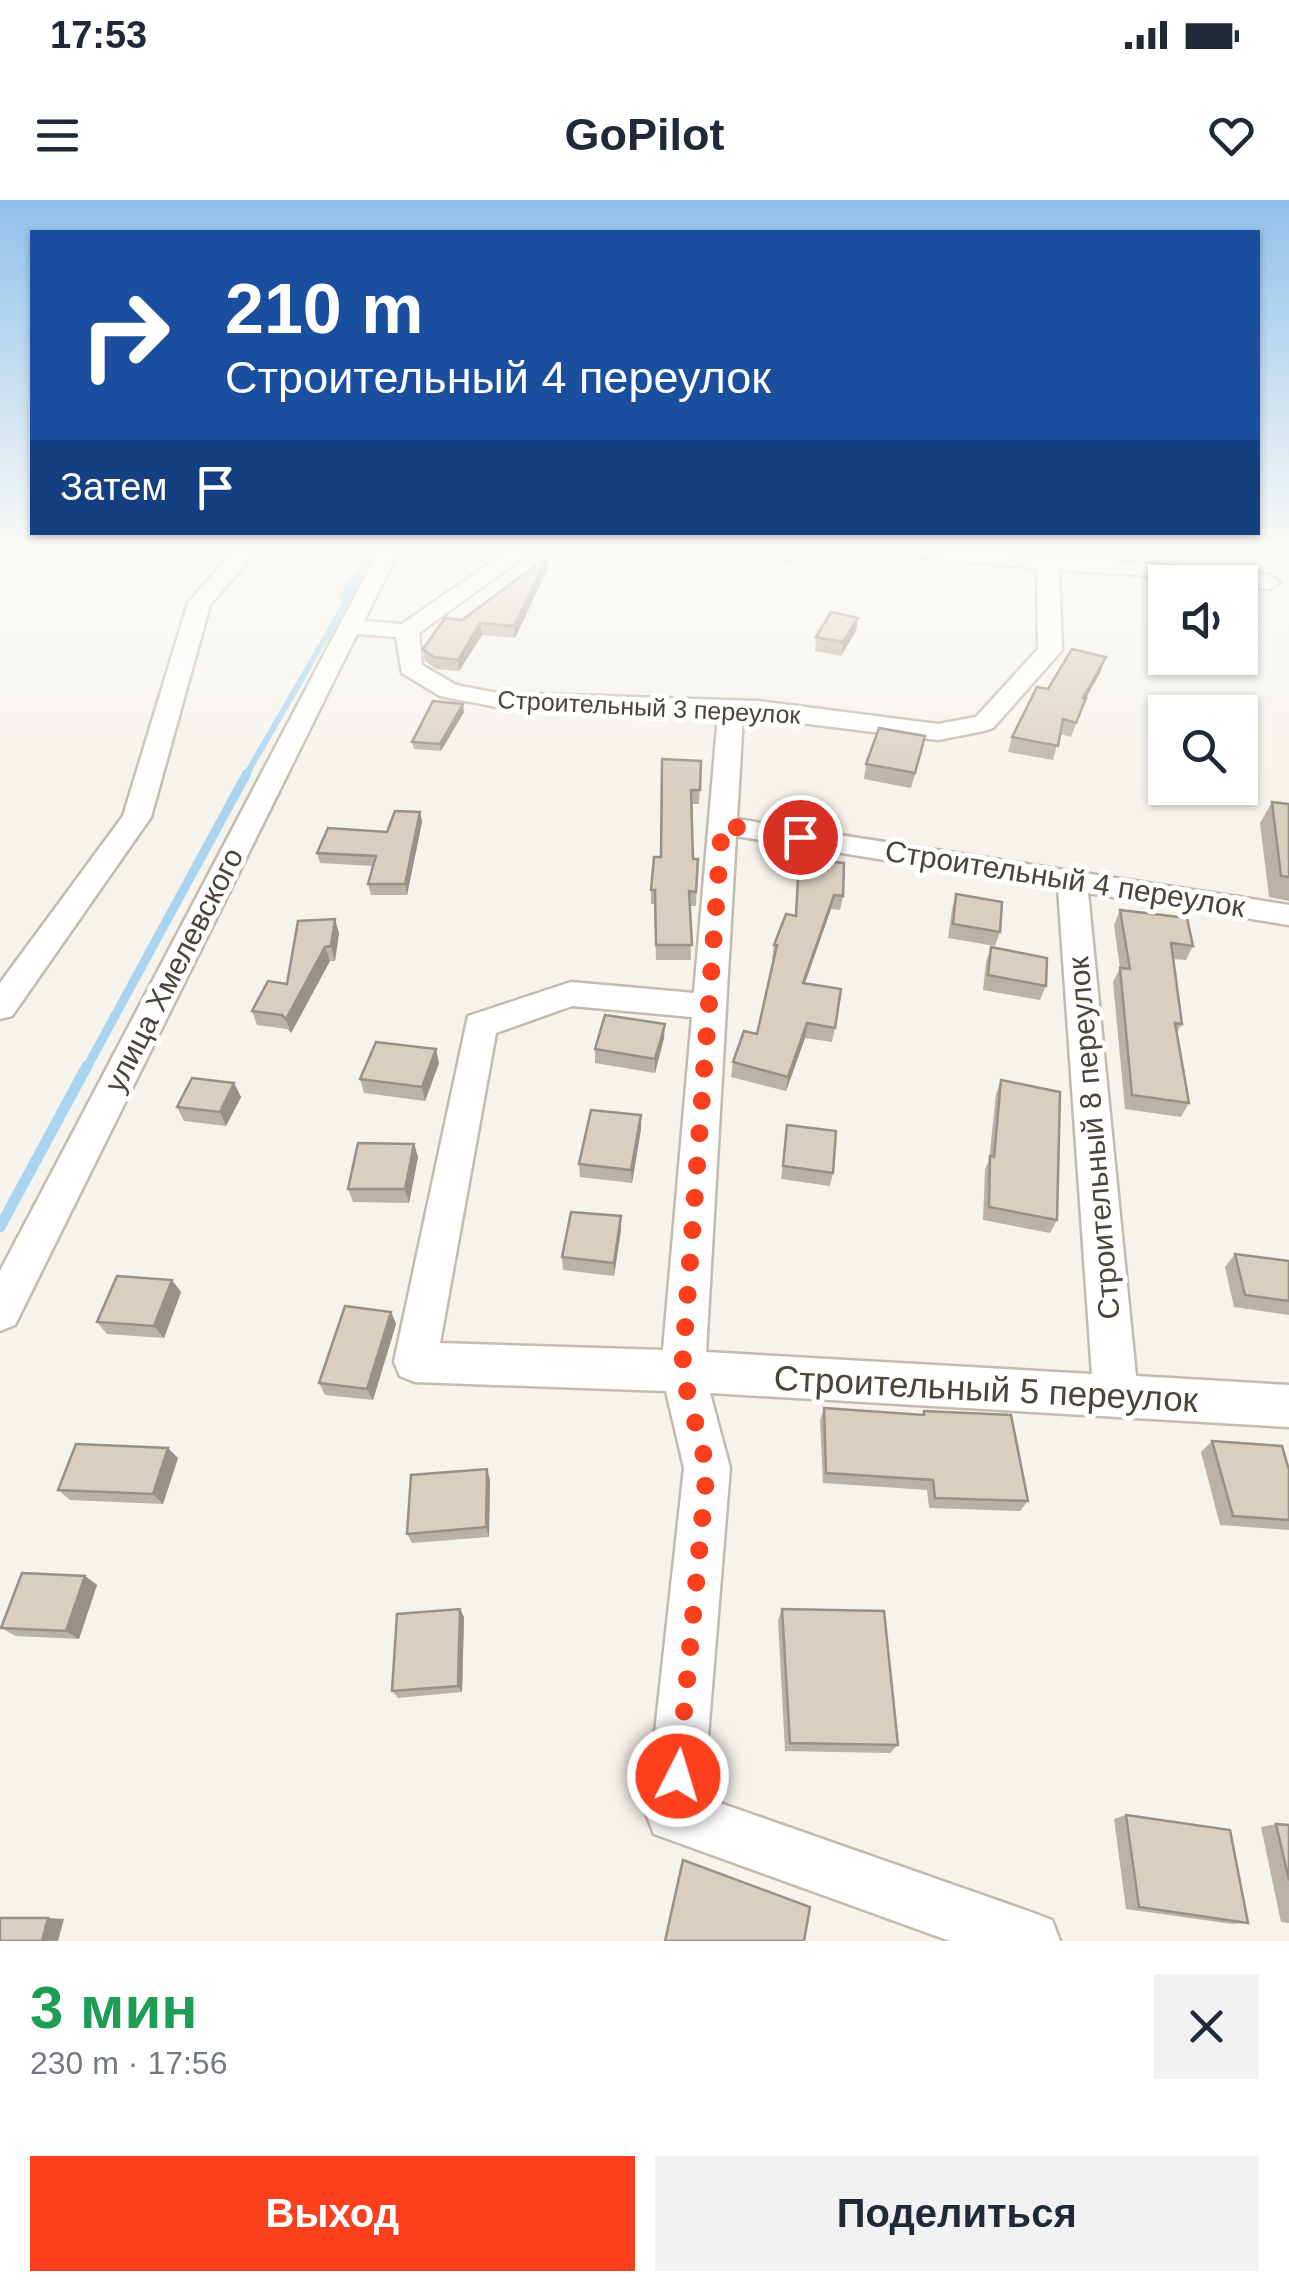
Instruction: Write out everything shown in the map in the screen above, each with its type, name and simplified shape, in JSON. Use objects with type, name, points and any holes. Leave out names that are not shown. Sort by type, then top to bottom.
[{"type":"street","points":[[0,1007],[137,817],[191,629]]},
{"type":"street","name":"улица Хмелевского","points":[[0,1312],[348,629]]},
{"type":"street","points":[[382,629],[410,629]]},
{"type":"street","name":"Строительный 3 переулок","points":[[407,631],[410,668],[449,691],[496,700],[731,708],[938,732],[984,723],[1050,650],[1050,629]]},
{"type":"street","points":[[731,708],[682,1371],[707,1468],[674,1814],[1031,1941]]},
{"type":"street","name":"Строительный 4 переулок","points":[[722,825],[1289,915]]},
{"type":"street","name":"Строительный 8 переулок","points":[[1072,880],[1116,1396]]},
{"type":"street","name":"Строительный 5 переулок","points":[[710,1007],[571,994],[480,1025],[415,1362],[682,1371],[1289,1406]]},
{"type":"building","points":[[437,629],[476,629],[458,660],[434,657],[423,649]]},
{"type":"building","points":[[821,629],[851,629],[843,642],[816,637]]},
{"type":"building","points":[[1072,649],[1106,657],[1083,698],[1076,723],[1063,719],[1058,746],[1012,737],[1037,687],[1048,689]]},
{"type":"building","points":[[433,701],[463,704],[440,744],[412,742]]},
{"type":"building","points":[[879,728],[925,736],[915,773],[866,764]]},
{"type":"building","points":[[662,759],[701,761],[700,790],[691,790],[693,859],[698,859],[696,892],[689,891],[692,945],[656,945],[655,890],[651,890],[654,857],[661,857]]},
{"type":"building","points":[[1272,802],[1289,804],[1289,877],[1281,876]]},
{"type":"building","points":[[395,811],[420,812],[405,884],[368,884],[376,856],[317,853],[328,828],[387,832]]},
{"type":"building","points":[[799,859],[844,863],[843,896],[834,895],[803,983],[841,989],[835,1028],[807,1023],[788,1077],[733,1062],[744,1031],[757,1034],[774,945],[786,914],[796,916]]},
{"type":"building","points":[[956,894],[1002,902],[1000,932],[953,924]]},
{"type":"building","points":[[1120,910],[1187,918],[1193,946],[1171,943],[1182,1024],[1175,1023],[1189,1103],[1132,1095],[1120,968],[1130,969]]},
{"type":"building","points":[[335,919],[331,946],[325,947],[286,1019],[252,1011],[268,981],[287,984],[298,921]]},
{"type":"building","points":[[991,947],[1047,958],[1046,986],[988,975]]},
{"type":"building","points":[[605,1015],[665,1024],[655,1059],[595,1049]]},
{"type":"building","points":[[376,1042],[436,1049],[422,1087],[360,1079]]},
{"type":"building","points":[[192,1078],[234,1083],[220,1112],[177,1107]]},
{"type":"building","points":[[1001,1080],[1060,1092],[1057,1220],[989,1207],[990,1156],[994,1157]]},
{"type":"building","points":[[591,1110],[641,1115],[631,1170],[579,1164]]},
{"type":"building","points":[[787,1125],[836,1131],[833,1173],[783,1166]]},
{"type":"building","points":[[358,1143],[414,1144],[405,1189],[348,1189]]},
{"type":"building","points":[[571,1212],[621,1216],[614,1263],[562,1257]]},
{"type":"building","points":[[1235,1254],[1289,1261],[1289,1301],[1245,1295]]},
{"type":"building","points":[[117,1276],[172,1280],[154,1326],[97,1322]]},
{"type":"building","points":[[345,1306],[391,1312],[367,1389],[319,1383]]},
{"type":"building","points":[[824,1408],[924,1415],[924,1411],[1011,1415],[1028,1501],[935,1498],[933,1480],[826,1473]]},
{"type":"building","points":[[1212,1441],[1282,1446],[1289,1470],[1289,1520],[1233,1516]]},
{"type":"building","points":[[76,1444],[168,1448],[153,1494],[58,1490]]},
{"type":"building","points":[[487,1469],[486,1527],[407,1534],[411,1475]]},
{"type":"building","points":[[22,1573],[85,1576],[66,1631],[1,1628]]},
{"type":"building","points":[[460,1609],[458,1686],[392,1691],[397,1614]]},
{"type":"building","points":[[782,1609],[884,1611],[898,1745],[790,1743]]},
{"type":"building","points":[[1126,1815],[1230,1830],[1248,1923],[1139,1907]]},
{"type":"building","points":[[1276,1824],[1289,1825],[1289,1880]]},
{"type":"building","points":[[683,1860],[810,1907],[804,1941],[665,1941]]},
{"type":"building","points":[[0,1918],[48,1918],[42,1941],[0,1941]]},
{"type":"waterway","points":[[246,775],[330,629]]},
{"type":"waterway","points":[[86,1069],[247,773]]},
{"type":"waterway","points":[[0,1227],[87,1066]]},
{"type":"route","points":[[678,1776],[707,1468],[682,1371],[722,825],[800,837]]}]
